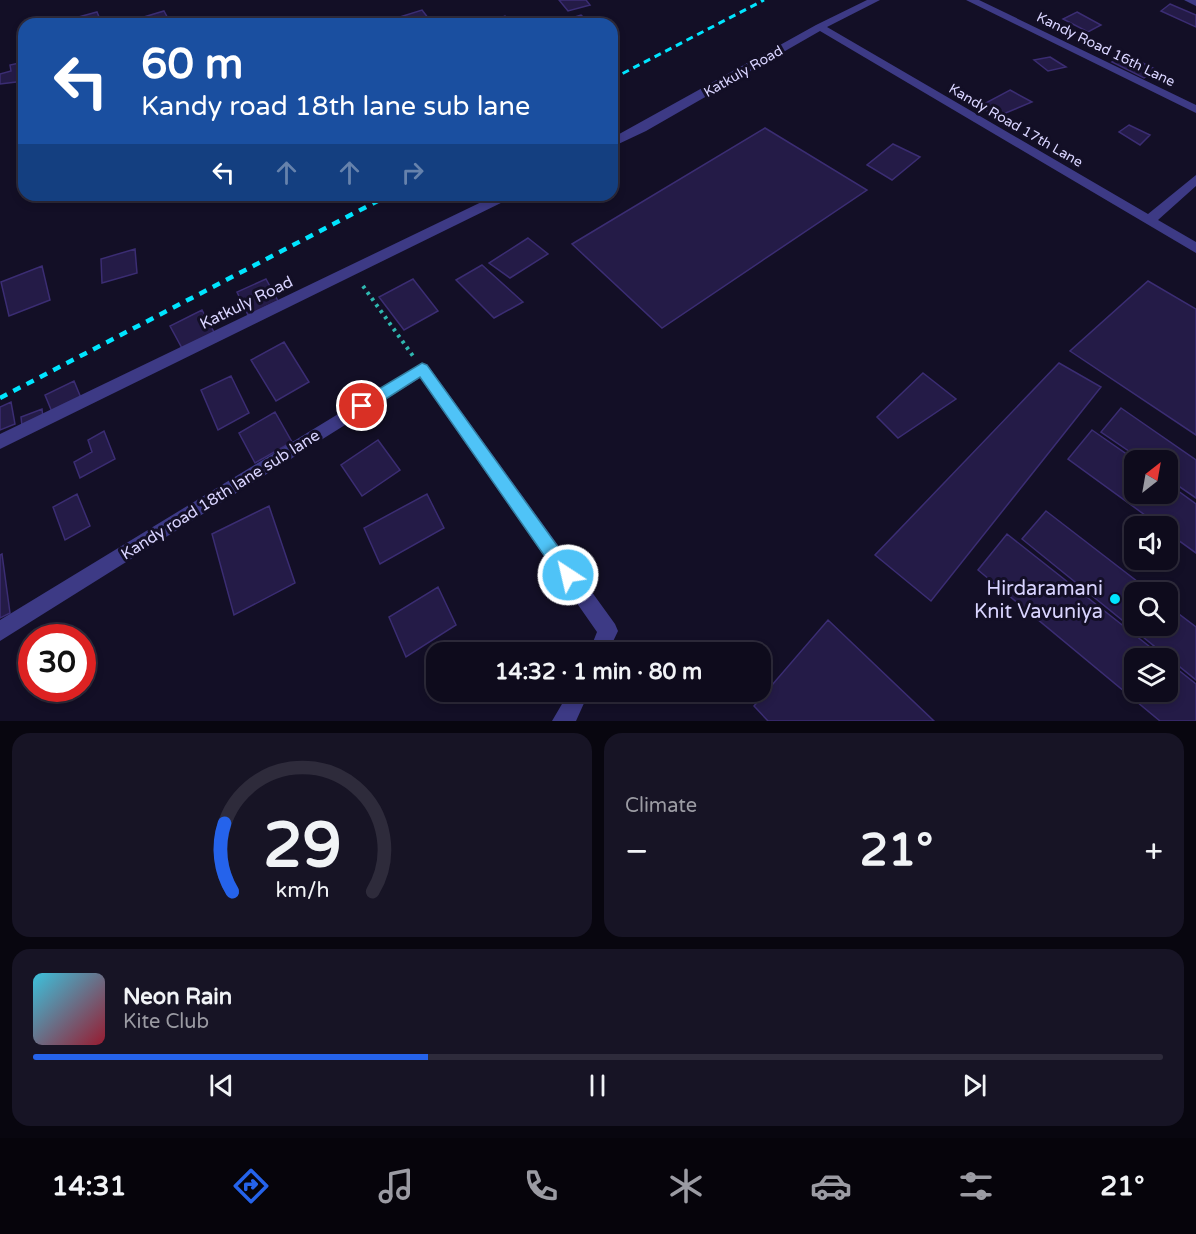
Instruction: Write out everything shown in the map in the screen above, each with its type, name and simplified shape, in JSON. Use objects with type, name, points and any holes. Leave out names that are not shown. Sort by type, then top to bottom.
[{"type":"street","name":"Katkuly Road","points":[[618,140],[820,27],[875,0]]},
{"type":"street","name":"Kandy Road 16th Lane","points":[[971,0],[1196,109]]},
{"type":"street","points":[[1189,0],[1196,3]]},
{"type":"street","name":"Kandy Road 17th Lane","points":[[820,27],[1196,248]]},
{"type":"street","points":[[1149,220],[1196,179]]},
{"type":"street","name":"Katkuly Road","points":[[0,442],[495,201]]},
{"type":"street","points":[[422,369],[608,631],[603,642]]},
{"type":"street","name":"Kandy road 18th lane sub lane","points":[[0,631],[422,369]]},
{"type":"street","points":[[562,721],[569,714],[574,702]]},
{"type":"path","points":[[352,271],[422,369]]},
{"type":"building","points":[[559,0],[586,0],[590,5],[568,11]]},
{"type":"building","points":[[1170,4],[1196,15],[1196,27],[1161,11]]},
{"type":"building","points":[[422,10],[428,18],[401,18]]},
{"type":"building","points":[[164,11],[168,18],[140,18]]},
{"type":"building","points":[[97,12],[100,18],[75,18]]},
{"type":"building","points":[[1077,12],[1101,25],[1088,32],[1063,19]]},
{"type":"building","points":[[1125,54],[1157,70],[1144,78],[1112,62]]},
{"type":"building","points":[[1050,57],[1066,67],[1048,71],[1034,60]]},
{"type":"building","points":[[18,63],[18,82],[0,84],[0,74],[11,71],[10,65]]},
{"type":"building","points":[[1010,90],[1032,102],[996,117],[980,106]]},
{"type":"building","points":[[1129,125],[1150,135],[1140,145],[1119,132]]},
{"type":"building","points":[[765,128],[867,190],[662,328],[572,244]]},
{"type":"building","points":[[893,144],[920,157],[892,180],[867,165]]},
{"type":"building","points":[[528,238],[548,254],[510,278],[489,263]]},
{"type":"building","points":[[135,249],[137,273],[102,283],[101,259]]},
{"type":"building","points":[[482,265],[523,302],[494,318],[456,280]]},
{"type":"building","points":[[42,266],[50,300],[9,316],[1,282]]},
{"type":"building","points":[[266,279],[278,301],[248,315],[237,292]]},
{"type":"building","points":[[413,279],[438,311],[404,330],[379,297]]},
{"type":"building","points":[[1148,281],[1196,309],[1196,435],[1070,351]]},
{"type":"building","points":[[202,310],[215,334],[183,350],[170,326]]},
{"type":"building","points":[[284,342],[309,382],[276,401],[251,360]]},
{"type":"building","points":[[1059,363],[1101,387],[931,601],[875,555]]},
{"type":"building","points":[[923,373],[956,399],[898,438],[877,417]]},
{"type":"building","points":[[231,376],[249,413],[218,430],[201,390]]},
{"type":"building","points":[[74,381],[81,398],[52,412],[45,395]]},
{"type":"building","points":[[11,402],[15,424],[0,430],[0,407]]},
{"type":"building","points":[[1121,408],[1196,460],[1196,498],[1178,486],[1178,450],[1127,450],[1101,432]]},
{"type":"building","points":[[42,409],[43,418],[22,426],[21,417]]},
{"type":"building","points":[[275,412],[292,442],[255,463],[239,433]]},
{"type":"building","points":[[1092,430],[1124,452],[1124,500],[1068,459]]},
{"type":"building","points":[[104,431],[115,459],[80,478],[74,462],[92,452],[88,440]]},
{"type":"building","points":[[378,440],[400,470],[362,496],[341,465]]},
{"type":"building","points":[[1178,491],[1196,504],[1196,553],[1178,540],[1178,516],[1146,516],[1130,504],[1178,504]]},
{"type":"building","points":[[77,494],[90,526],[65,540],[53,507]]},
{"type":"building","points":[[427,494],[444,528],[380,564],[364,528]]},
{"type":"building","points":[[269,506],[295,583],[234,615],[212,534]]},
{"type":"building","name":"Hirdaramani Knit Vavuniya","points":[[1046,511],[1138,582],[1124,582],[1124,622],[1022,539]]},
{"type":"building","points":[[1007,534],[1124,626],[1124,636],[1136,636],[1151,648],[1124,648],[1124,691],[978,570]]},
{"type":"building","points":[[2,554],[10,613],[0,618],[0,555]]},
{"type":"building","points":[[438,587],[456,625],[426,642],[406,657],[389,617]]},
{"type":"building","name":"Hirdaramani Knit Vavuniya","points":[[1178,613],[1196,627],[1196,680],[1178,665],[1178,648],[1157,648],[1142,636],[1178,636]]},
{"type":"building","points":[[828,620],[934,721],[768,721],[754,706],[757,702],[771,702],[771,686]]},
{"type":"building","points":[[1178,670],[1196,684],[1196,721],[1160,721],[1137,702],[1178,702]]},
{"type":"railway","points":[[618,76],[764,0]]},
{"type":"railway","points":[[0,398],[378,201]]},
{"type":"place","name":"Hirdaramani Knit Vavuniya","points":[[1115,599]]},
{"type":"route","points":[[362,406],[422,369],[568,575]]}]
